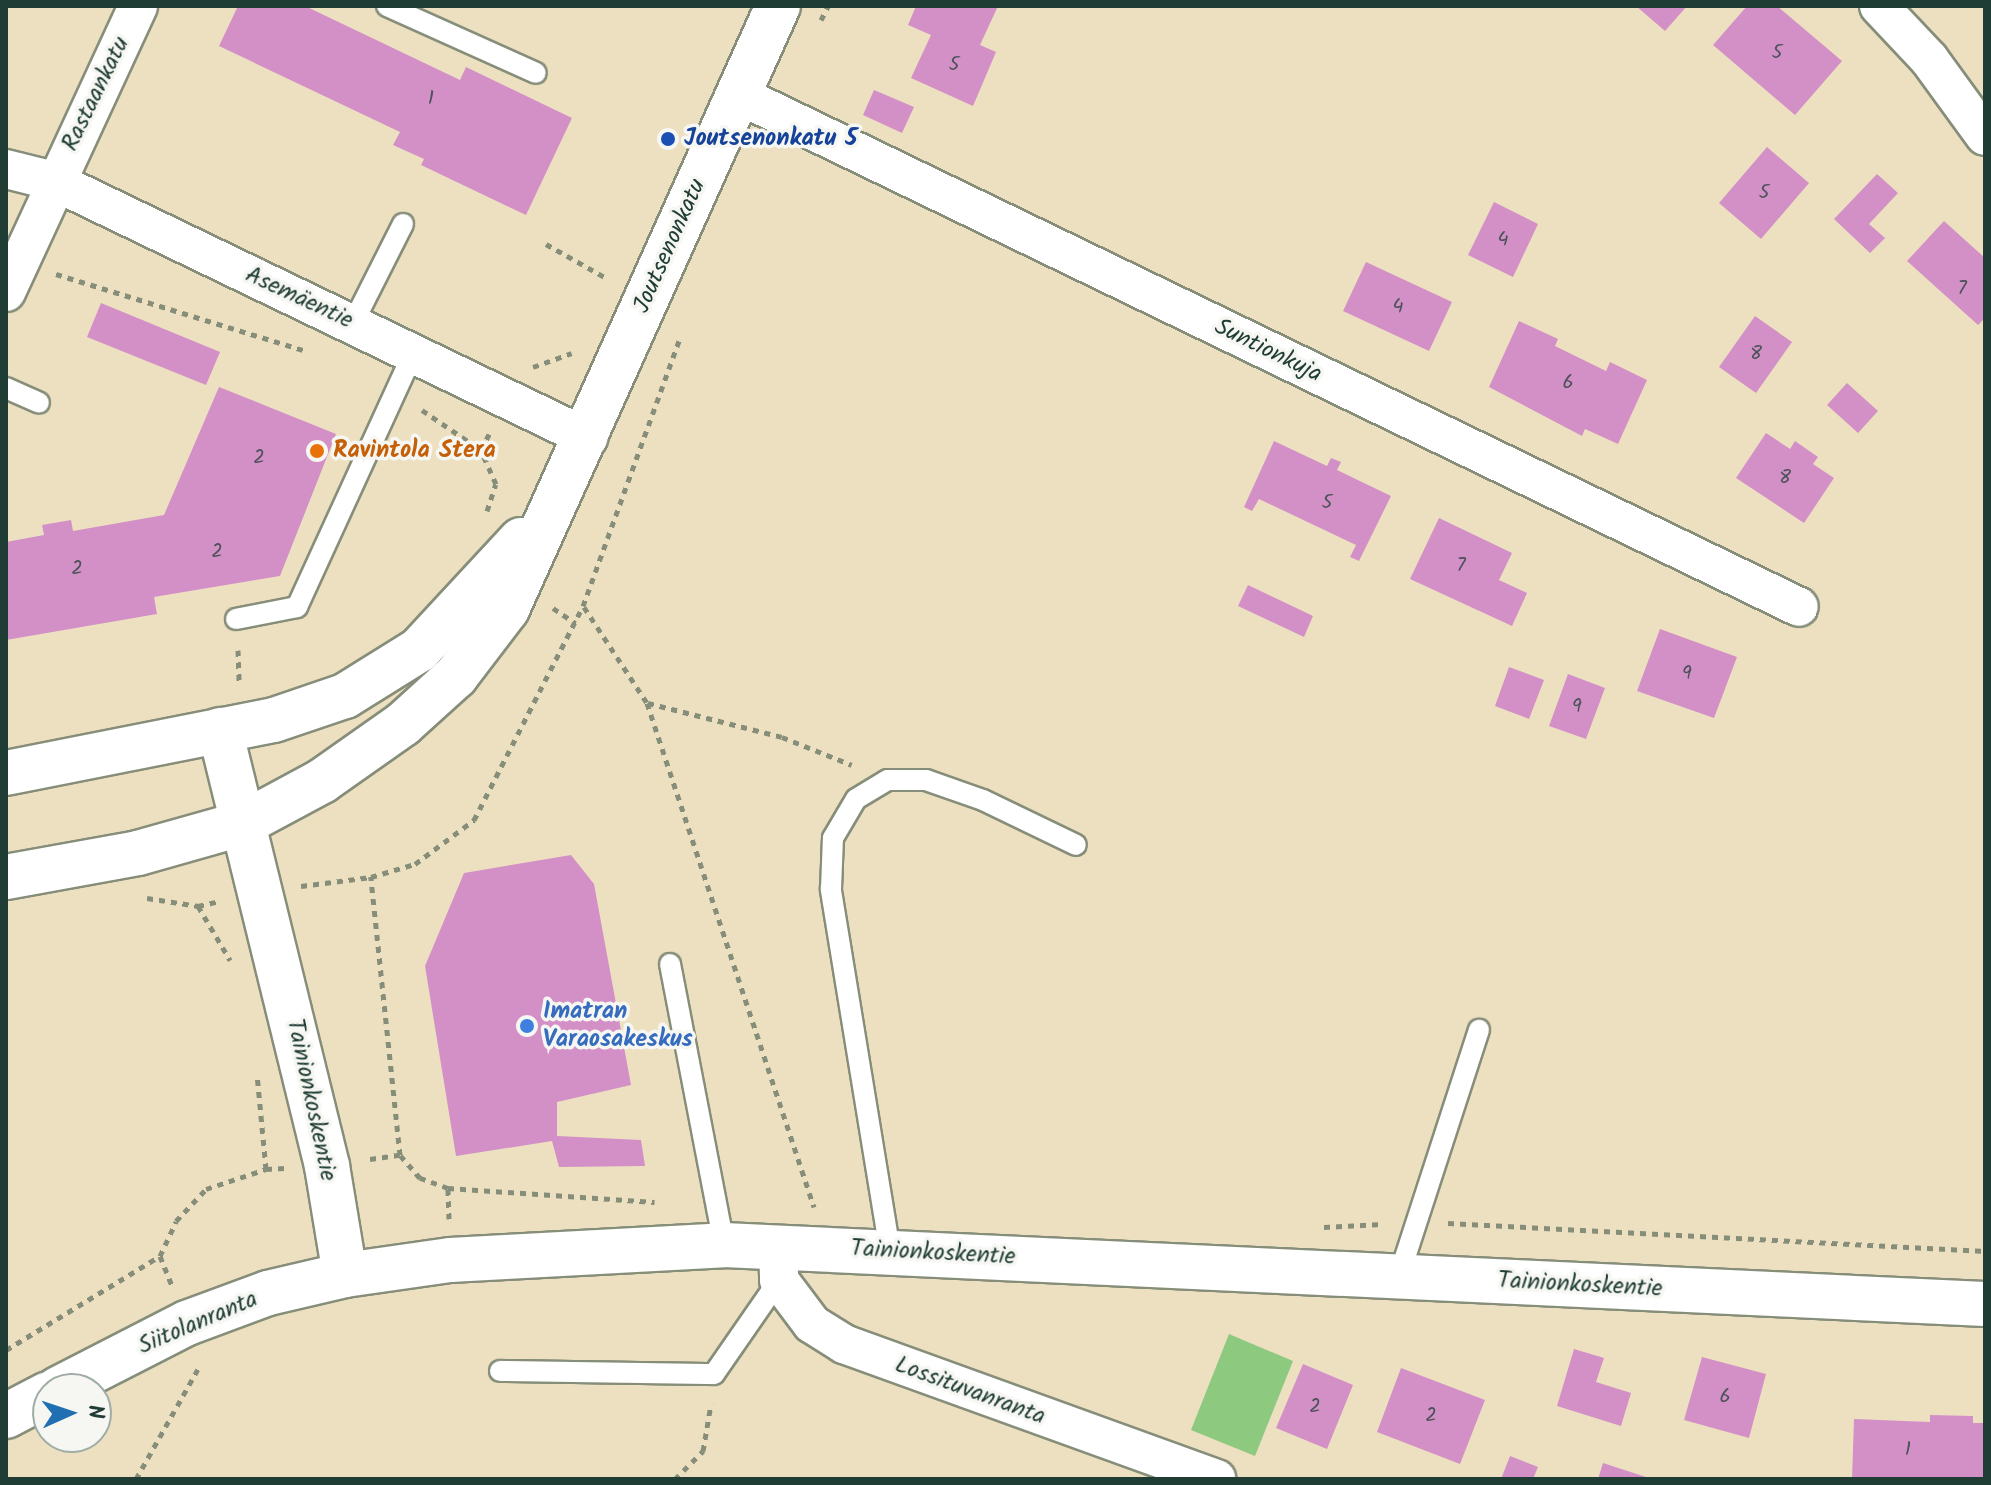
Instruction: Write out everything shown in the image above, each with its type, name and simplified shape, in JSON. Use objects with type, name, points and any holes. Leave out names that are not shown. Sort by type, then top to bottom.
[{"type":"street","name":"Rastaankatu","points":[[13,277],[54,181],[138,6]]},
{"type":"street","name":"Joutsenonkatu","points":[[244,823],[333,773],[403,724],[456,676],[507,609],[588,438],[778,6]]},
{"type":"street","points":[[1879,6],[1929,59],[1985,136]]},
{"type":"street","name":"Suntionkuja","points":[[737,94],[1799,607]]},
{"type":"street","name":"Asemäentie","points":[[6,169],[54,181],[588,438]]},
{"type":"street","name":"Joutsenonkatu","points":[[230,712],[274,720],[345,696],[419,650],[483,587],[565,488]]},
{"type":"street","points":[[6,773],[230,712]]},
{"type":"street","name":"Tainionkoskentie","points":[[230,712],[244,823],[327,1166],[345,1275],[450,1260],[724,1245],[778,1263],[890,1251],[1985,1304]]},
{"type":"street","points":[[6,877],[138,853],[244,823]]},
{"type":"street","name":"Lossituvanranta","points":[[778,1263],[812,1324],[844,1344],[1216,1479]]},
{"type":"street","name":"Siitolanranta","points":[[89,1373],[187,1323],[268,1293],[345,1275]]},
{"type":"street","points":[[6,1416],[32,1402]]},
{"type":"lane","points":[[387,6],[536,73]]},
{"type":"lane","points":[[353,323],[403,224]]},
{"type":"lane","points":[[236,619],[297,607],[414,352]]},
{"type":"lane","points":[[6,388],[39,403]]},
{"type":"lane","points":[[890,1251],[831,889],[833,838],[856,799],[888,780],[926,780],[983,800],[1076,845]]},
{"type":"lane","points":[[670,964],[724,1245]]},
{"type":"lane","points":[[1399,1276],[1479,1030]]},
{"type":"lane","points":[[500,1371],[714,1374],[778,1263]]},
{"type":"path","points":[[814,32],[828,6]]},
{"type":"path","points":[[13,277],[316,354]]},
{"type":"path","points":[[131,898],[198,906],[261,892],[371,877],[415,864],[474,820],[583,606],[682,332]]},
{"type":"path","points":[[481,450],[521,370],[564,359],[584,345]]},
{"type":"path","points":[[395,394],[481,450],[496,484],[482,525]]},
{"type":"path","points":[[583,606],[647,703],[815,1211]]},
{"type":"path","points":[[230,712],[236,619]]},
{"type":"path","points":[[647,703],[782,737],[888,780]]},
{"type":"path","points":[[371,877],[400,1155],[420,1178],[448,1188]]},
{"type":"path","points":[[198,906],[235,969]]},
{"type":"path","points":[[6,1350],[160,1256],[176,1221],[206,1189],[266,1169],[257,1070]]},
{"type":"path","points":[[1308,1228],[1417,1222],[1985,1251]]},
{"type":"path","points":[[136,1479],[200,1366],[213,1360]]},
{"type":"path","points":[[675,1479],[703,1451],[714,1374]]},
{"type":"green space","points":[[1229,1334],[1293,1361],[1255,1456],[1191,1430]]},
{"type":"building","points":[[238,6],[305,6],[460,80],[466,67],[572,118],[526,215],[421,165],[424,159],[393,145],[400,132],[219,46]]},
{"type":"building","points":[[916,6],[998,6],[980,45],[996,52],[973,106],[911,78],[931,35],[908,25]]},
{"type":"building","points":[[1636,6],[1687,6],[1665,31]]},
{"type":"building","points":[[1747,6],[1777,6],[1842,61],[1795,115],[1713,45]]},
{"type":"building","points":[[874,90],[914,107],[902,133],[863,115]]},
{"type":"building","points":[[1767,147],[1809,183],[1761,239],[1719,203]]},
{"type":"building","points":[[1877,174],[1898,193],[1869,224],[1885,238],[1870,253],[1834,219]]},
{"type":"building","points":[[1494,202],[1538,224],[1513,277],[1468,255]]},
{"type":"building","points":[[1944,221],[1985,258],[1985,318],[1978,325],[1907,261]]},
{"type":"building","points":[[1366,262],[1452,302],[1429,351],[1343,311]]},
{"type":"building","points":[[101,303],[220,352],[206,385],[87,337]]},
{"type":"building","points":[[1755,316],[1792,342],[1756,393],[1719,367]]},
{"type":"building","points":[[1519,321],[1558,339],[1555,346],[1606,371],[1610,362],[1647,380],[1618,444],[1585,429],[1582,436],[1489,387]]},
{"type":"building","points":[[1847,383],[1878,411],[1858,433],[1827,405]]},
{"type":"building","points":[[219,387],[336,434],[280,576],[154,597],[157,614],[6,640],[6,542],[44,535],[42,525],[71,520],[73,531],[164,515]]},
{"type":"building","points":[[1766,433],[1790,449],[1795,441],[1818,457],[1813,464],[1834,478],[1804,523],[1736,478]]},
{"type":"building","points":[[1274,441],[1327,466],[1331,458],[1341,462],[1337,470],[1391,496],[1359,561],[1350,557],[1356,545],[1259,499],[1252,511],[1244,507]]},
{"type":"building","points":[[1439,518],[1512,553],[1499,580],[1527,593],[1512,626],[1410,579]]},
{"type":"building","points":[[1248,585],[1313,616],[1304,637],[1238,606]]},
{"type":"building","points":[[1660,629],[1737,657],[1714,718],[1637,691]]},
{"type":"building","points":[[1509,667],[1544,680],[1529,719],[1495,706]]},
{"type":"building","points":[[1568,674],[1605,688],[1586,739],[1549,726]]},
{"type":"building","name":"Imatran Varaosakeskus","points":[[571,855],[594,884],[631,1085],[557,1102],[557,1136],[641,1140],[645,1166],[559,1167],[552,1141],[456,1156],[425,966],[464,873]]},
{"type":"building","points":[[1574,1349],[1604,1358],[1596,1382],[1631,1393],[1621,1426],[1557,1406]]},
{"type":"building","points":[[1702,1357],[1766,1374],[1749,1438],[1684,1420]]},
{"type":"building","points":[[1303,1364],[1353,1385],[1327,1449],[1276,1428]]},
{"type":"building","points":[[1401,1368],[1485,1400],[1460,1464],[1377,1432]]},
{"type":"building","points":[[1930,1415],[1973,1416],[1973,1423],[1985,1423],[1984,1479],[1852,1479],[1854,1419],[1930,1422]]},
{"type":"building","points":[[1510,1456],[1538,1467],[1533,1479],[1501,1479]]},
{"type":"building","points":[[1603,1463],[1649,1478],[1649,1479],[1598,1479]]},
{"type":"place","name":"Joutsenonkatu 5","points":[[668,139]]},
{"type":"place","name":"Ravintola Stera","points":[[317,451]]},
{"type":"place","name":"Imatran Varaosakeskus","points":[[527,1026]]}]
